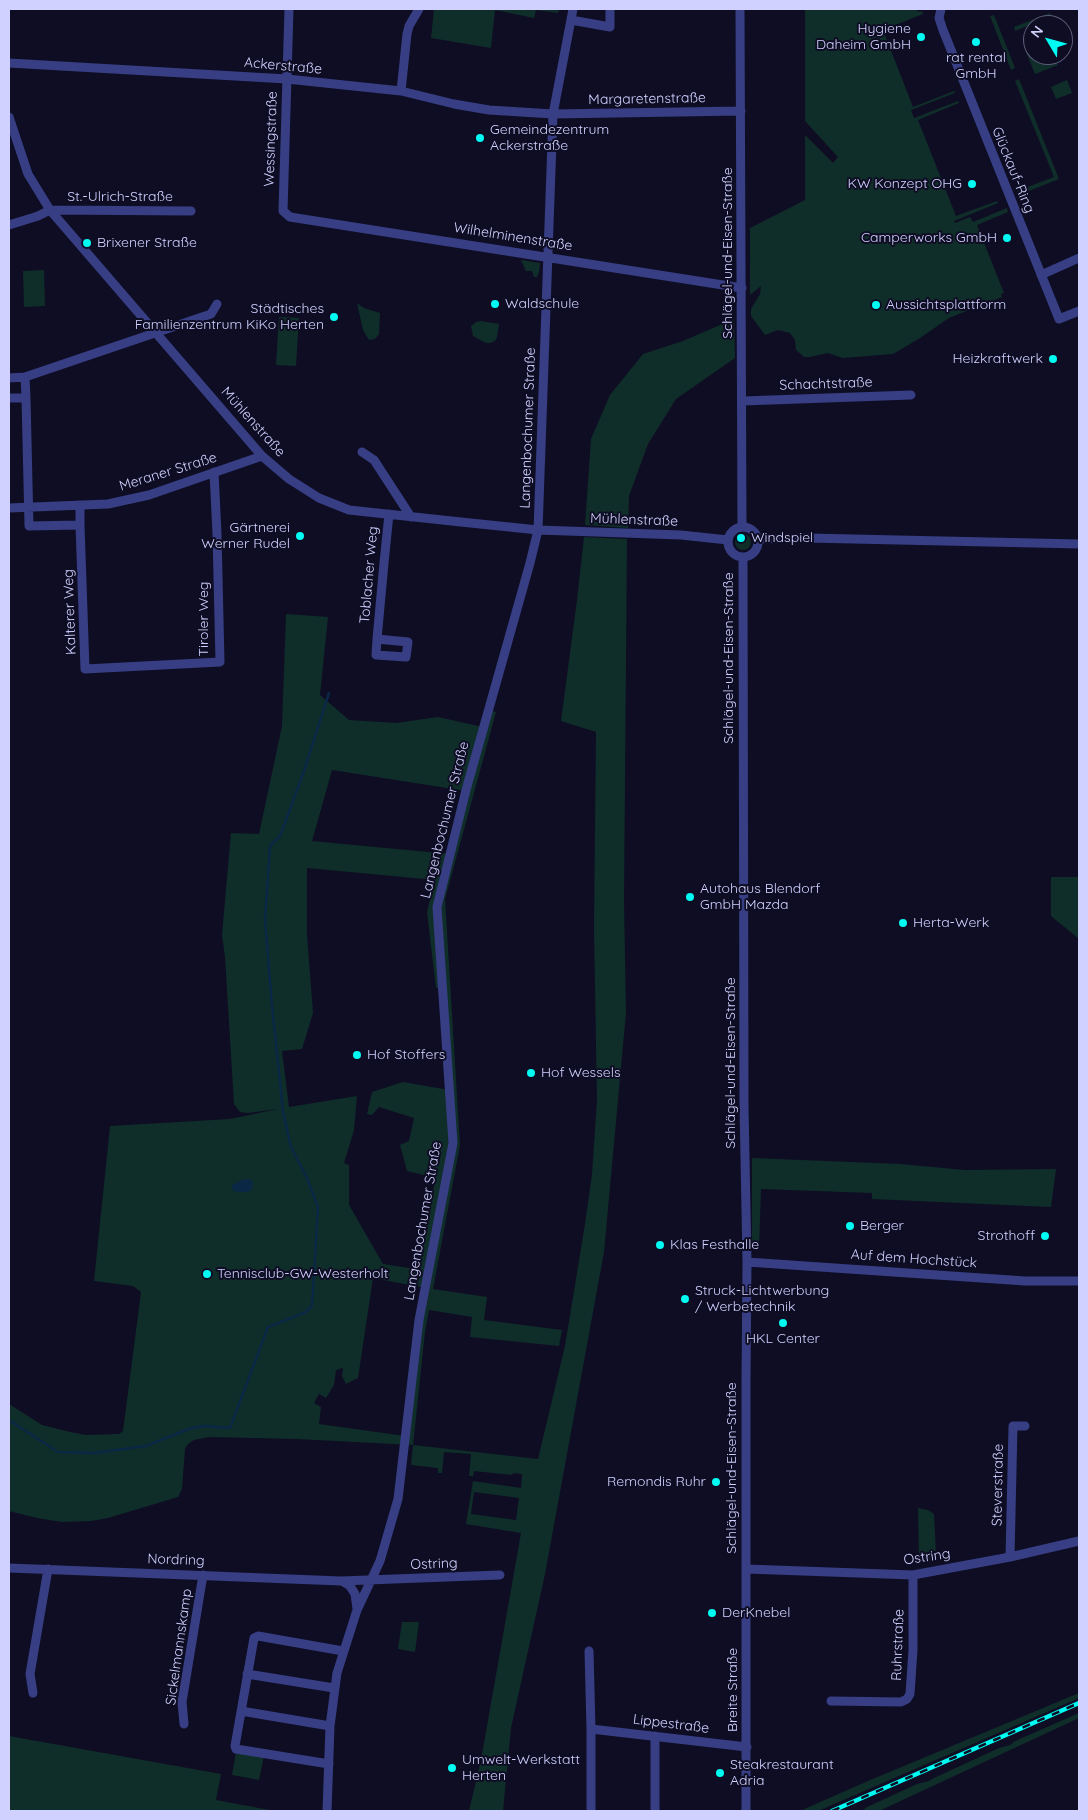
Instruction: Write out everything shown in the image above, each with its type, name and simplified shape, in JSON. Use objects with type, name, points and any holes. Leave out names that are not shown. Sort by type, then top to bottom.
[{"type":"street","name":"Wessingstraße","points":[[282,211],[289,9]]},
{"type":"street","points":[[400,91],[407,34],[409,26],[420,9]]},
{"type":"street","name":"Langenbochumer Straße","points":[[328,1811],[330,1726],[334,1688],[343,1651],[357,1610],[380,1561],[398,1498],[419,1320],[453,1143],[437,907],[469,781],[538,530],[553,114],[573,9]]},
{"type":"street","points":[[571,20],[610,27],[610,9]]},
{"type":"street","name":"Schlägel-und-Eisen-Straße","points":[[740,9],[742,526]]},
{"type":"street","name":"Glückauf-Ring","points":[[941,9],[939,18],[943,30],[1059,319],[1079,310]]},
{"type":"street","name":"Ackerstraße","points":[[9,63],[287,79],[400,91],[454,104],[490,110],[553,114]]},
{"type":"street","name":"Margaretenstraße","points":[[553,114],[741,111]]},
{"type":"street","name":"Mühlenstraße","points":[[9,117],[28,174],[50,210],[262,456],[289,479],[319,498],[349,510],[411,517],[538,530],[681,535],[728,540]]},
{"type":"street","points":[[9,225],[38,216],[50,210]]},
{"type":"street","name":"St.-Ulrich-Straße","points":[[50,210],[190,211]]},
{"type":"street","name":"Wilhelminenstraße","points":[[282,211],[290,217],[319,222],[548,256],[742,288]]},
{"type":"street","points":[[1041,275],[1079,258]]},
{"type":"street","points":[[9,378],[25,377],[211,314],[217,304]]},
{"type":"street","points":[[25,377],[29,526],[80,525],[80,505]]},
{"type":"street","name":"Schachtstraße","points":[[743,401],[911,395]]},
{"type":"street","points":[[9,398],[26,398]]},
{"type":"street","points":[[362,452],[374,460],[411,517]]},
{"type":"street","name":"Meraner Straße","points":[[9,508],[108,504],[149,495],[262,456]]},
{"type":"street","name":"Tiroler Weg","points":[[115,668],[220,662],[214,472]]},
{"type":"street","name":"Toblacher Weg","points":[[377,639],[389,514]]},
{"type":"street","name":"Kalterer Weg","points":[[80,525],[85,669],[115,668]]},
{"type":"street","points":[[728,540],[733,531],[742,526],[752,530],[758,539],[808,538],[1079,544]]},
{"type":"street","name":"Schlägel-und-Eisen-Straße","points":[[728,540],[731,551],[743,557],[755,551],[758,539]]},
{"type":"street","name":"Schlägel-und-Eisen-Straße","points":[[743,557],[747,1569]]},
{"type":"street","name":"Auf dem Hochstück","points":[[747,1262],[1025,1280],[1079,1281]]},
{"type":"street","name":"Steverstraße","points":[[1010,1557],[1013,1426],[1025,1426]]},
{"type":"street","name":"Ostring","points":[[747,1569],[914,1575],[1010,1557],[1079,1540]]},
{"type":"street","name":"Nordring","points":[[9,1568],[341,1581],[370,1580]]},
{"type":"street","points":[[33,1693],[30,1674],[48,1569]]},
{"type":"street","name":"Breite Straße","points":[[746,1811],[747,1569]]},
{"type":"street","name":"Sickelmannskamp","points":[[184,1724],[182,1702],[203,1575]]},
{"type":"street","name":"Ostring","points":[[370,1580],[500,1575]]},
{"type":"street","name":"Ruhrstraße","points":[[831,1702],[901,1702],[907,1699],[910,1694],[913,1650],[914,1575]]},
{"type":"street","points":[[341,1581],[350,1586],[355,1594],[357,1610]]},
{"type":"street","points":[[329,1764],[236,1749],[235,1746],[252,1641],[256,1637],[343,1651]]},
{"type":"street","points":[[589,1651],[592,1729],[591,1811]]},
{"type":"street","points":[[247,1674],[334,1688]]},
{"type":"street","points":[[241,1711],[330,1726]]},
{"type":"street","name":"Lippestraße","points":[[592,1729],[746,1747]]},
{"type":"street","points":[[654,1736],[655,1811]]},
{"type":"green space","points":[[434,9],[559,9],[558,13],[536,10],[534,18],[495,10],[491,48],[431,38]]},
{"type":"green space","points":[[805,9],[916,9],[918,12],[922,11],[923,14],[883,30],[913,107],[954,91],[955,93],[911,110],[914,118],[958,101],[959,103],[918,120],[956,216],[997,201],[998,203],[954,221],[955,223],[970,217],[973,222],[1007,208],[1008,212],[977,225],[1004,293],[1001,294],[1002,297],[949,318],[893,354],[843,358],[828,353],[804,357],[796,350],[795,340],[790,333],[778,330],[765,335],[751,316],[751,309],[760,294],[761,286],[750,295],[750,228],[805,200],[805,135],[833,163],[838,157],[805,121]]},
{"type":"green space","points":[[994,15],[1015,68],[1011,70],[990,16]]},
{"type":"green space","points":[[1023,24],[1023,28],[1015,31],[1014,27]]},
{"type":"green space","points":[[1031,65],[1058,65],[1035,74]]},
{"type":"green space","points":[[1019,79],[1059,179],[1019,195],[1017,191],[1054,177],[1015,81]]},
{"type":"green space","points":[[1067,80],[1072,93],[1056,99],[1051,87]]},
{"type":"green space","points":[[521,260],[540,263],[537,277],[534,277],[532,271],[526,271]]},
{"type":"green space","points":[[44,270],[45,306],[24,307],[23,271]]},
{"type":"green space","points":[[357,303],[364,308],[380,313],[379,334],[375,339],[369,340],[363,330]]},
{"type":"green space","points":[[279,317],[299,318],[296,366],[276,365]]},
{"type":"green space","points":[[734,319],[735,358],[676,399],[648,444],[629,496],[628,528],[585,525],[591,439],[610,395],[643,354],[683,341]]},
{"type":"green space","points":[[481,321],[499,324],[495,341],[486,343],[473,336],[471,326]]},
{"type":"green space","points":[[743,534],[751,542],[743,550],[735,542]]},
{"type":"green space","points":[[584,537],[627,539],[624,900],[626,1013],[604,1252],[545,1574],[511,1728],[503,1811],[469,1811],[481,1760],[521,1533],[466,1524],[473,1481],[521,1488],[522,1474],[513,1473],[512,1475],[474,1471],[473,1476],[469,1476],[471,1454],[444,1452],[442,1473],[438,1473],[438,1468],[411,1465],[413,1445],[538,1459],[565,1346],[592,1174],[597,1100],[594,929],[596,732],[561,721]],"holes":[[[474,1492],[519,1498],[516,1520],[471,1514]]]},
{"type":"green space","points":[[286,614],[328,617],[320,695],[349,720],[396,723],[438,717],[483,727],[488,710],[496,712],[445,899],[460,1145],[433,1289],[487,1297],[484,1320],[562,1330],[559,1346],[470,1337],[472,1317],[429,1310],[413,1445],[209,1437],[194,1440],[185,1449],[182,1489],[178,1497],[108,1518],[91,1521],[62,1522],[9,1511],[9,1404],[42,1425],[70,1432],[86,1435],[119,1434],[123,1431],[141,1292],[133,1286],[94,1281],[110,1126],[230,1119],[278,1109],[248,1113],[240,1112],[234,1104],[222,935],[231,833],[259,834],[282,726]],"holes":[[[332,770],[466,791],[449,854],[312,841]],[[307,868],[435,880],[427,912],[436,988],[443,988],[449,1090],[403,1082],[372,1092],[367,1114],[372,1115],[379,1107],[414,1118],[409,1141],[400,1145],[407,1171],[436,1178],[415,1269],[383,1264],[349,1205],[349,1165],[344,1163],[354,1130],[357,1096],[289,1107],[282,1051],[302,1049],[313,1013],[307,935]],[[373,1278],[426,1288],[405,1436],[319,1424],[321,1407],[314,1403],[319,1394],[326,1398],[334,1385],[336,1370],[343,1368],[342,1376],[346,1384],[358,1378]]]},
{"type":"green space","points":[[1051,877],[1079,877],[1079,939],[1051,916]]},
{"type":"green space","points":[[752,1158],[900,1164],[965,1170],[1056,1169],[1051,1207],[872,1199],[872,1193],[761,1189],[759,1248],[752,1241]]},
{"type":"green space","points":[[918,1508],[928,1510],[934,1514],[936,1554],[938,1559],[919,1562]]},
{"type":"green space","points":[[402,1622],[419,1622],[415,1652],[398,1649]]},
{"type":"green space","points":[[1079,1693],[1079,1698],[818,1811],[800,1811],[868,1781]]},
{"type":"green space","points":[[1079,1713],[1079,1718],[879,1811],[862,1811],[917,1784],[929,1781]]},
{"type":"green space","points":[[9,1736],[221,1774],[216,1800],[275,1811],[9,1811]]},
{"type":"green space","points":[[236,1752],[264,1756],[259,1780],[232,1775]]},
{"type":"water","points":[[244,1179],[249,1179],[253,1182],[252,1189],[248,1192],[233,1191],[232,1185]]},
{"type":"waterway","points":[[9,1420],[58,1452],[94,1453],[146,1446],[191,1428],[205,1426],[230,1428],[268,1327],[306,1312],[312,1306],[318,1207],[307,1178],[291,1147],[283,1112],[265,919],[270,846],[280,836],[304,771],[329,693]]},
{"type":"railway","points":[[832,1811],[1079,1703]]},
{"type":"place","name":"Hygiene Daheim GmbH","points":[[921,37]]},
{"type":"place","name":"rat rental GmbH","points":[[976,42]]},
{"type":"place","name":"Gemeindezentrum Ackerstraße","points":[[480,138]]},
{"type":"place","name":"KW Konzept OHG","points":[[972,184]]},
{"type":"place","name":"Camperworks GmbH","points":[[1007,238]]},
{"type":"place","name":"Brixener Straße","points":[[87,243]]},
{"type":"place","name":"Waldschule","points":[[495,304]]},
{"type":"place","name":"Aussichtsplattform","points":[[876,305]]},
{"type":"place","name":"Städtisches Familienzentrum KiKo Herten","points":[[334,317]]},
{"type":"place","name":"Heizkraftwerk","points":[[1053,359]]},
{"type":"place","name":"Gärtnerei Werner Rudel","points":[[300,536]]},
{"type":"place","name":"Windspiel","points":[[741,538]]},
{"type":"place","name":"Autohaus Blendorf GmbH Mazda","points":[[690,897]]},
{"type":"place","name":"Herta-Werk","points":[[903,923]]},
{"type":"place","name":"Hof Stoffers","points":[[357,1055]]},
{"type":"place","name":"Hof Wessels","points":[[531,1073]]},
{"type":"place","name":"Berger","points":[[850,1226]]},
{"type":"place","name":"Strothoff","points":[[1045,1236]]},
{"type":"place","name":"Klas Festhalle","points":[[660,1245]]},
{"type":"place","name":"Tennisclub-GW-Westerholt","points":[[207,1274]]},
{"type":"place","name":"Struck-Lichtwerbung / Werbetechnik","points":[[685,1299]]},
{"type":"place","name":"HKL Center","points":[[783,1323]]},
{"type":"place","name":"Remondis Ruhr","points":[[716,1482]]},
{"type":"place","name":"DerKnebel","points":[[712,1613]]},
{"type":"place","name":"Umwelt-Werkstatt Herten","points":[[452,1768]]},
{"type":"place","name":"Steakrestaurant Adria","points":[[720,1773]]}]
